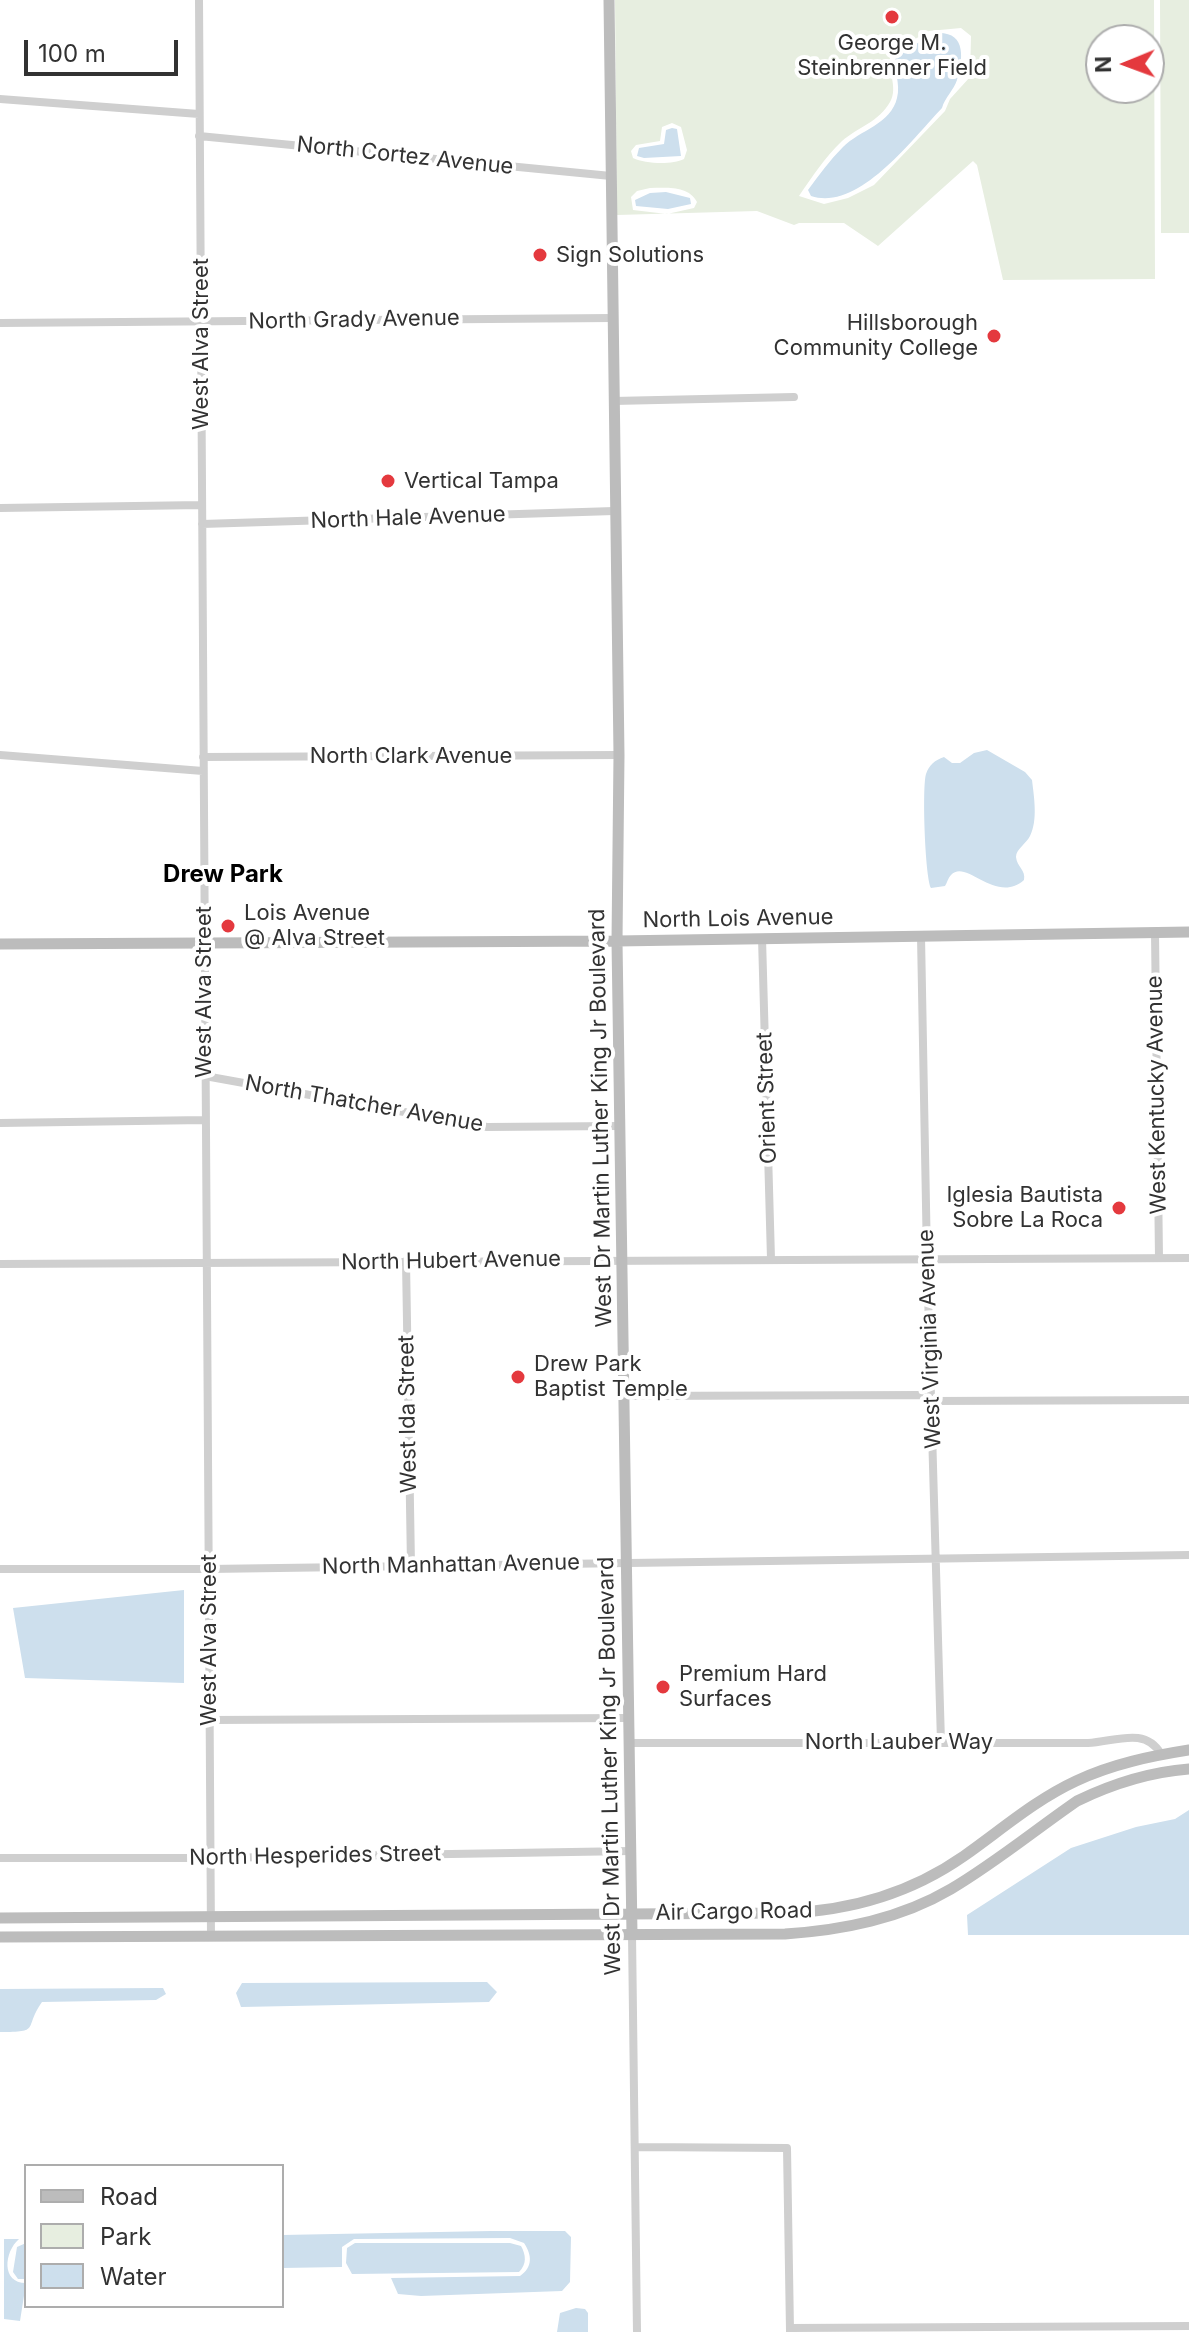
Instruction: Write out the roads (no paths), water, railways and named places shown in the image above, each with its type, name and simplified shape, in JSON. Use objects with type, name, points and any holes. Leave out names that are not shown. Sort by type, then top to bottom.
[{"type":"street","name":"West Alva Street","points":[[199,0],[211,1935]]},
{"type":"street","name":"West Dr Martin Luther King Jr Boulevard","points":[[609,0],[619,755],[617,941],[637,2332]]},
{"type":"street","points":[[0,99],[199,114]]},
{"type":"street","name":"North Cortez Avenue","points":[[199,136],[611,176]]},
{"type":"street","name":"North Grady Avenue","points":[[0,323],[612,318]]},
{"type":"street","points":[[613,401],[794,397]]},
{"type":"street","points":[[0,508],[202,505]]},
{"type":"street","name":"North Hale Avenue","points":[[202,524],[614,511]]},
{"type":"street","points":[[0,755],[203,771]]},
{"type":"street","name":"North Clark Avenue","points":[[203,757],[619,755]]},
{"type":"street","name":"North Lois Avenue","points":[[0,944],[617,941],[1189,932]]},
{"type":"street","name":"West Kentucky Avenue","points":[[1155,933],[1159,1258]]},
{"type":"street","name":"West Virginia Avenue","points":[[921,936],[941,1742]]},
{"type":"street","name":"Orient Street","points":[[762,938],[771,1259]]},
{"type":"street","name":"North Thatcher Avenue","points":[[205,1076],[487,1127],[620,1126]]},
{"type":"street","points":[[0,1123],[205,1120]]},
{"type":"street","name":"North Hubert Avenue","points":[[0,1264],[1189,1258]]},
{"type":"street","name":"West Ida Street","points":[[406,1261],[411,1566]]},
{"type":"street","points":[[625,1396],[921,1395],[932,1401],[1189,1400]]},
{"type":"street","name":"North Manhattan Avenue","points":[[0,1569],[209,1569],[1189,1555]]},
{"type":"street","points":[[210,1720],[628,1718]]},
{"type":"street","name":"North Lauber Way","points":[[629,1743],[1088,1743],[1132,1738],[1155,1743],[1161,1754]]},
{"type":"street","name":"Air Cargo Road","points":[[0,1918],[834,1910],[909,1887],[943,1870],[1035,1805],[1077,1780],[1161,1754],[1189,1750]]},
{"type":"street","name":"Air Cargo Road","points":[[0,1937],[785,1934],[824,1931],[897,1914],[949,1890],[1087,1796],[1148,1775],[1189,1769]]},
{"type":"street","name":"North Hesperides Street","points":[[0,1858],[631,1851]]},
{"type":"street","points":[[635,2147],[787,2148],[790,2330],[1189,2326]]},
{"type":"water","points":[[936,33],[946,34],[958,41],[961,55],[957,80],[942,108],[884,169],[866,183],[848,193],[829,198],[811,196],[808,190],[838,152],[882,120],[894,107],[898,93],[896,55]]},
{"type":"water","points":[[677,129],[681,156],[637,156],[639,148],[664,144],[666,130]]},
{"type":"water","points":[[666,192],[690,198],[691,204],[668,209],[636,206],[635,200],[650,193]]},
{"type":"water","points":[[987,750],[1025,772],[1032,780],[1034,823],[1030,836],[1016,857],[1024,880],[1003,887],[957,871],[945,886],[931,888],[925,831],[927,771],[944,757],[952,763],[960,763],[974,753]]},
{"type":"water","points":[[184,1590],[184,1683],[25,1678],[13,1608]]},
{"type":"water","points":[[1189,1810],[1189,1935],[968,1935],[967,1915],[1071,1848],[1136,1827],[1175,1819]]},
{"type":"water","points":[[487,1982],[497,1992],[489,2002],[241,2007],[236,1993],[242,1983]]},
{"type":"water","points":[[163,1988],[166,1994],[156,2000],[42,2002],[27,2030],[0,2032],[0,1989]]},
{"type":"water","points":[[565,2231],[571,2237],[570,2282],[562,2291],[421,2296],[398,2294],[391,2278],[520,2276],[529,2265],[529,2252],[524,2243],[510,2238],[354,2239],[342,2247],[342,2267],[284,2268],[284,2235]]},
{"type":"water","points":[[4,2239],[19,2239],[10,2251],[8,2266],[12,2278],[24,2283],[20,2321],[4,2319]]},
{"type":"water","points":[[355,2243],[510,2243],[521,2246],[525,2259],[519,2272],[352,2274],[346,2263],[347,2248]]},
{"type":"water","points":[[24,2244],[24,2279],[18,2279],[13,2272],[17,2247]]},
{"type":"water","points":[[576,2308],[585,2309],[588,2313],[588,2332],[557,2332],[560,2313]]},
{"type":"place","name":"George M. Steinbrenner Field","points":[[892,17]]},
{"type":"place","name":"Sign Solutions","points":[[540,255]]},
{"type":"place","name":"Hillsborough Community College","points":[[994,336]]},
{"type":"place","name":"Vertical Tampa","points":[[388,481]]},
{"type":"place","name":"Lois Avenue @ Alva Street","points":[[228,926]]},
{"type":"place","name":"Iglesia Bautista Sobre La Roca","points":[[1119,1208]]},
{"type":"place","name":"Drew Park Baptist Temple","points":[[518,1377]]},
{"type":"place","name":"Premium Hard Surfaces","points":[[663,1687]]},
{"type":"district","name":"Drew Park","points":[[223,875]]}]
